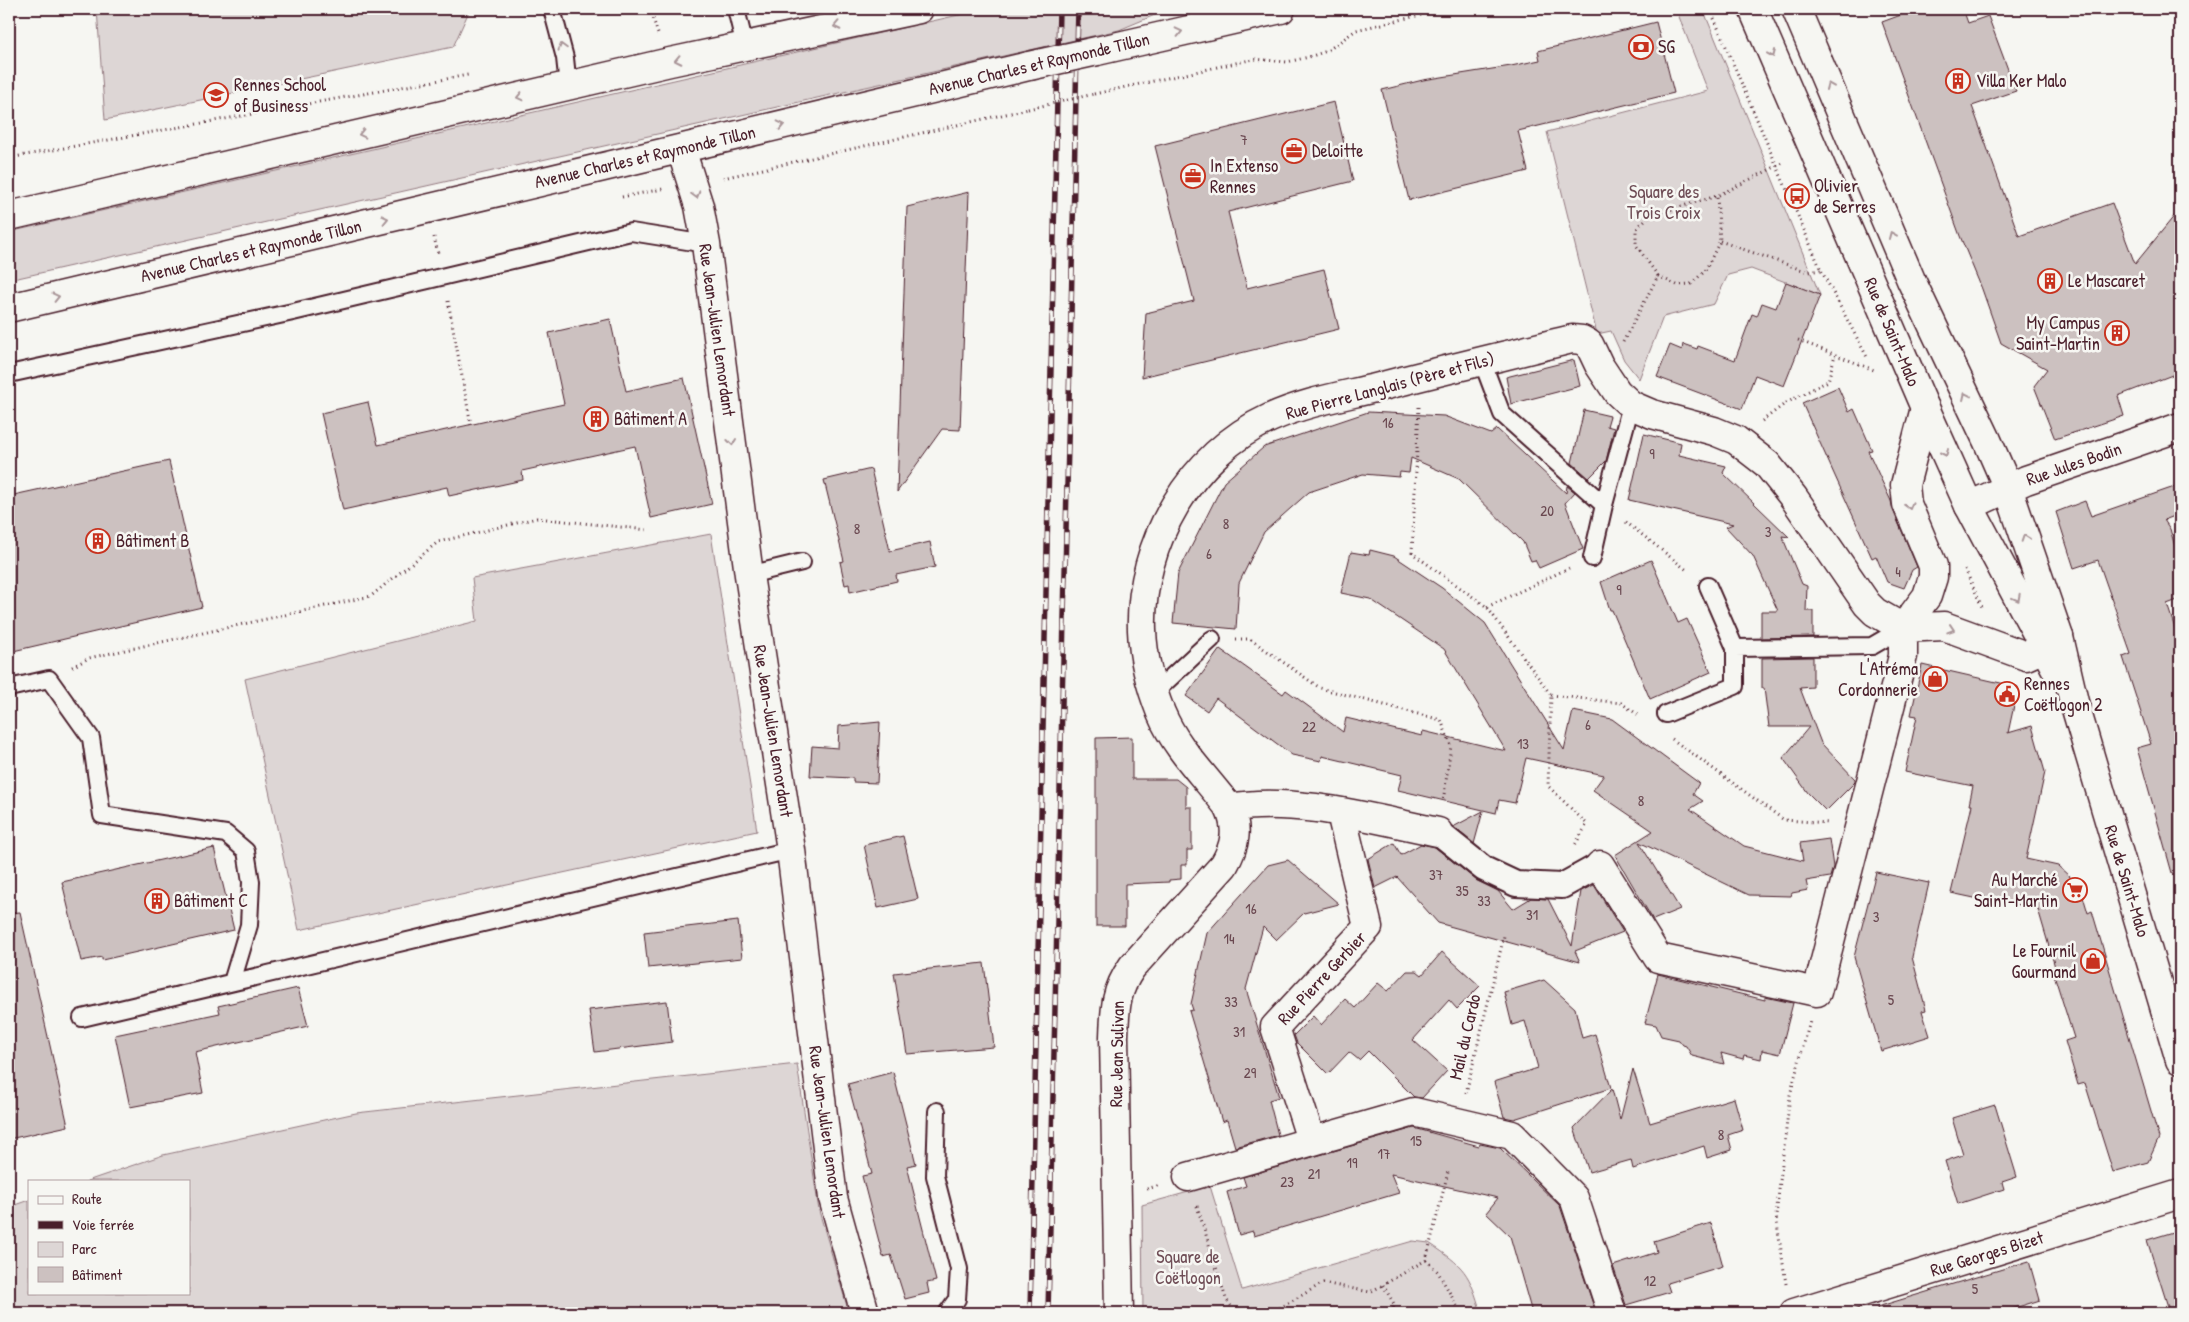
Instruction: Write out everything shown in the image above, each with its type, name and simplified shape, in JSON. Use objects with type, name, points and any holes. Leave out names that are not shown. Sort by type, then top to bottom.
[{"type":"street","points":[[9,216],[568,86],[919,9]]},
{"type":"street","name":"Avenue Charles et Raymonde Tillon","points":[[9,308],[1029,66],[1281,9]]},
{"type":"street","name":"Rue de Saint-Malo","points":[[1753,9],[1969,506],[2051,643]]},
{"type":"street","name":"Rue de Saint-Malo","points":[[1796,9],[1911,280],[2008,488],[2051,643],[2074,702],[2180,1060]]},
{"type":"street","name":"Rue Jean-Julien Lemordant","points":[[681,149],[693,184],[706,244],[748,563],[791,850],[833,1198],[865,1313]]},
{"type":"street","name":"Rue Pierre Langlais (Père et Fils)","points":[[1229,808],[1177,743],[1162,715],[1154,693],[1142,631],[1143,602],[1148,572],[1156,543],[1168,516],[1206,464],[1247,431],[1294,408],[1572,339],[1589,347]]},
{"type":"street","points":[[1589,347],[1617,392],[1631,405],[1652,414],[1714,431],[1736,440],[1760,458],[1780,478],[1867,604],[1875,612],[1903,628],[1944,626],[2026,656],[2051,643]]},
{"type":"street","points":[[1229,808],[1247,804],[1273,804],[1341,813],[1438,832],[1484,869],[1516,884],[1562,886],[1600,865],[1658,958],[1818,992],[1902,656],[1903,628],[1927,596],[1933,577],[1933,566],[1907,504],[1905,485],[1925,408]]},
{"type":"street","name":"Rue Jules Bodin","points":[[1969,506],[2008,488],[2180,427]]},
{"type":"street","name":"Rue Jean Sulivan","points":[[1119,1313],[1114,1037],[1117,997],[1122,981],[1132,967],[1224,865],[1232,850],[1235,835],[1235,819],[1229,808]]},
{"type":"street","name":"Rue Pierre Gerbier","points":[[1311,1140],[1275,1027],[1368,927],[1341,813]]},
{"type":"street","points":[[1188,1177],[1311,1140],[1414,1112],[1512,1135],[1574,1198],[1612,1313]]},
{"type":"street","name":"Rue Georges Bizet","points":[[1791,1304],[2180,1194]]},
{"type":"lane","points":[[552,9],[565,58],[568,86]]},
{"type":"lane","points":[[736,9],[744,46]]},
{"type":"lane","points":[[9,374],[293,312],[631,232],[706,244]]},
{"type":"lane","points":[[1482,361],[1502,414],[1604,505]]},
{"type":"lane","points":[[1592,558],[1631,405]]},
{"type":"lane","points":[[748,563],[802,562]]},
{"type":"lane","points":[[1666,714],[1735,686],[1735,648],[1708,586]]},
{"type":"lane","points":[[1735,648],[1872,646],[1903,628]]},
{"type":"lane","points":[[1154,693],[1212,639]]},
{"type":"lane","points":[[9,688],[50,679],[91,738],[102,815],[226,834],[246,850],[252,882],[249,925],[232,982]]},
{"type":"lane","points":[[82,1018],[791,850]]},
{"type":"lane","points":[[937,1111],[935,1176],[959,1269],[958,1300],[947,1313]]},
{"type":"path","points":[[615,198],[693,184],[1254,59],[1287,62],[1327,51],[1356,30],[1447,9]]},
{"type":"path","points":[[1710,9],[1821,270],[1874,370]]},
{"type":"path","points":[[649,38],[667,33]]},
{"type":"path","points":[[9,158],[477,73]]},
{"type":"path","points":[[1717,196],[1720,241],[1705,271],[1691,284],[1677,285],[1658,276],[1636,245],[1636,228],[1649,216],[1717,196],[1776,168],[1811,145]]},
{"type":"path","points":[[424,239],[443,234]]},
{"type":"path","points":[[434,237],[471,425]]},
{"type":"path","points":[[1720,241],[1808,272],[1821,270]]},
{"type":"path","points":[[1589,347],[1622,344],[1658,276]]},
{"type":"path","points":[[1736,440],[1786,403],[1828,381],[1835,355]]},
{"type":"path","points":[[1420,376],[1412,553],[1487,607],[1551,695],[1548,786],[1586,824],[1571,852]]},
{"type":"path","points":[[1604,505],[1708,586]]},
{"type":"path","points":[[50,679],[89,658],[371,596],[438,542],[537,518],[648,530]]},
{"type":"path","points":[[1487,607],[1592,558]]},
{"type":"path","points":[[1212,639],[1250,639],[1320,688],[1441,720],[1451,746],[1438,832]]},
{"type":"path","points":[[1551,695],[1621,703],[1645,720]]},
{"type":"path","points":[[1668,736],[1784,820],[1861,825]]},
{"type":"path","name":"Mail du Cardo","points":[[1459,1122],[1504,936]]},
{"type":"path","points":[[1791,1304],[1776,1216],[1790,1095],[1818,992]]},
{"type":"path","points":[[1271,1313],[1323,1282],[1370,1292],[1426,1260],[1448,1172]]},
{"type":"path","points":[[1118,1198],[1188,1177],[1226,1299],[1236,1313]]},
{"type":"path","points":[[1426,1260],[1438,1272],[1461,1313]]},
{"type":"path","points":[[1383,1285],[1394,1304],[1392,1313]]},
{"type":"green space","name":"Rennes School of Business","points":[[97,9],[470,9],[453,47],[105,120]]},
{"type":"green space","points":[[985,9],[1169,9],[1119,30],[9,280],[9,232]]},
{"type":"green space","name":"Square des Trois Croix","points":[[1676,9],[1703,9],[1820,295],[1751,269],[1728,275],[1714,304],[1663,317],[1639,379],[1624,360],[1611,331],[1597,334],[1547,132],[1708,91]]},
{"type":"green space","points":[[711,534],[757,831],[299,930],[245,679],[477,621],[472,578]]},
{"type":"green space","points":[[797,1064],[819,1211],[849,1313],[9,1313],[9,1207],[28,1200],[28,1294],[190,1294],[190,1180],[90,1180],[163,1155],[356,1113]]},
{"type":"green space","name":"Square de Coëtlogon","points":[[1210,1186],[1242,1290],[1413,1241],[1429,1243],[1458,1265],[1469,1279],[1481,1313],[1143,1313],[1142,1205]]},
{"type":"building","points":[[1917,9],[1963,9],[1968,23],[1988,16],[2016,91],[1972,106],[2019,236],[2112,203],[2135,264],[2180,209],[2180,372],[2118,396],[2124,416],[2055,439],[2034,386],[2047,369],[2001,343],[1882,22]]},
{"type":"building","points":[[1656,22],[1674,93],[1518,131],[1528,171],[1409,200],[1382,90],[1423,80],[1540,60],[1538,51]]},
{"type":"building","points":[[1334,102],[1353,181],[1228,212],[1247,288],[1324,269],[1339,329],[1142,377],[1146,313],[1194,301],[1155,146]]},
{"type":"building","points":[[969,192],[960,430],[942,429],[897,492],[907,207]]},
{"type":"building","points":[[1786,282],[1820,295],[1784,386],[1755,375],[1742,409],[1657,377],[1670,345],[1682,350],[1683,344],[1697,349],[1698,346],[1735,360],[1752,314],[1757,316],[1762,303],[1776,308]]},
{"type":"building","name":"Bâtiment A","points":[[610,319],[626,391],[684,378],[712,504],[651,518],[635,446],[522,471],[523,480],[449,496],[447,487],[343,510],[321,413],[368,402],[378,445],[564,404],[549,333]]},
{"type":"building","points":[[1574,360],[1580,386],[1511,404],[1506,377]]},
{"type":"building","points":[[1838,387],[1849,412],[1854,409],[1872,450],[1868,451],[1891,501],[1917,567],[1912,570],[1904,588],[1887,582],[1876,556],[1872,558],[1802,403]]},
{"type":"building","points":[[1584,410],[1610,416],[1607,426],[1614,428],[1606,461],[1589,478],[1572,463]]},
{"type":"building","points":[[1368,412],[1444,416],[1491,434],[1497,429],[1566,493],[1567,486],[1575,492],[1565,503],[1583,549],[1539,568],[1535,560],[1531,561],[1523,542],[1459,479],[1411,458],[1409,473],[1400,472],[1399,477],[1363,474],[1309,492],[1264,532],[1239,583],[1236,629],[1173,623],[1178,573],[1224,482],[1264,447]]},
{"type":"building","points":[[1644,434],[1681,443],[1679,455],[1726,466],[1723,473],[1789,537],[1782,536],[1802,584],[1807,586],[1806,611],[1813,611],[1813,637],[1761,638],[1761,611],[1778,611],[1753,556],[1726,527],[1733,524],[1629,500]]},
{"type":"building","name":"Bâtiment B","points":[[169,461],[202,607],[9,652],[9,496]]},
{"type":"building","points":[[871,469],[890,551],[930,542],[935,567],[896,575],[897,581],[850,592],[849,584],[845,585],[840,562],[844,561],[824,480]]},
{"type":"building","points":[[2180,485],[2180,514],[2164,520],[2170,529],[2180,564],[2180,599],[2167,604],[2180,644],[2180,872],[2172,873],[2137,748],[2151,744],[2123,657],[2131,654],[2098,560],[2074,568],[2056,512],[2085,501],[2091,516]]},
{"type":"building","points":[[1370,550],[1394,556],[1442,588],[1485,623],[1564,750],[1573,711],[1612,719],[1699,783],[1693,794],[1703,801],[1690,809],[1744,846],[1803,861],[1800,843],[1829,839],[1833,867],[1830,877],[1806,881],[1808,890],[1792,893],[1791,896],[1749,895],[1639,842],[1680,909],[1653,920],[1615,855],[1653,831],[1593,790],[1604,775],[1526,758],[1515,803],[1499,800],[1496,813],[1398,790],[1402,775],[1322,756],[1321,761],[1292,755],[1216,698],[1207,711],[1186,696],[1220,649],[1283,694],[1286,690],[1343,732],[1346,718],[1422,736],[1423,731],[1506,751],[1444,649],[1370,599],[1341,593],[1351,552],[1369,555]]},
{"type":"building","points":[[1651,560],[1678,623],[1687,619],[1711,672],[1650,699],[1612,610],[1610,610],[1601,582]]},
{"type":"building","points":[[1813,657],[1813,687],[1800,688],[1821,743],[1855,779],[1855,782],[1826,811],[1808,793],[1783,758],[1809,727],[1769,727],[1764,688],[1762,688],[1762,658]]},
{"type":"building","points":[[1922,665],[2018,687],[2008,733],[2032,726],[2045,772],[2026,859],[2058,866],[2080,886],[2088,913],[2092,911],[2159,1138],[2148,1162],[2113,1172],[2085,1083],[2078,1085],[2065,1041],[2074,1038],[2052,968],[2055,967],[2038,909],[1979,896],[1979,899],[1951,893],[1972,805],[1969,805],[1973,786],[1905,772],[1917,716],[1911,715]]},
{"type":"building","points":[[880,722],[877,783],[853,782],[853,778],[810,776],[812,746],[838,748],[839,726]]},
{"type":"building","points":[[1132,737],[1132,779],[1176,779],[1186,787],[1186,807],[1192,807],[1192,850],[1187,850],[1187,865],[1181,865],[1181,879],[1169,880],[1169,882],[1125,884],[1125,926],[1096,926],[1096,738]]},
{"type":"building","points":[[1483,811],[1474,844],[1453,827]]},
{"type":"building","points":[[903,836],[918,899],[878,908],[864,845]]},
{"type":"building","points":[[1394,843],[1401,855],[1421,844],[1435,847],[1476,880],[1498,891],[1513,909],[1531,898],[1548,899],[1572,946],[1581,891],[1594,885],[1623,932],[1575,951],[1580,962],[1438,923],[1397,877],[1375,888],[1368,859]]},
{"type":"building","name":"Bâtiment C","points":[[214,848],[234,930],[102,960],[102,957],[81,961],[62,882]]},
{"type":"building","points":[[1288,860],[1339,904],[1304,913],[1276,940],[1263,927],[1246,989],[1279,1097],[1269,1100],[1278,1135],[1235,1147],[1227,1120],[1222,1122],[1189,1011],[1193,1010],[1191,1004],[1207,933],[1268,865]]},
{"type":"building","points":[[1876,872],[1929,883],[1912,957],[1926,1010],[1922,1011],[1930,1036],[1881,1051],[1854,957]]},
{"type":"building","points":[[20,912],[68,1126],[9,1139],[9,913]]},
{"type":"building","points":[[738,921],[742,958],[648,968],[644,932]]},
{"type":"building","points":[[1442,952],[1480,986],[1457,1009],[1449,1000],[1413,1040],[1447,1071],[1422,1098],[1414,1097],[1368,1051],[1359,1060],[1349,1052],[1328,1074],[1297,1043],[1294,1035],[1313,1016],[1321,1025],[1345,999],[1355,1008],[1378,983],[1388,991],[1407,971],[1417,971],[1422,975]]},
{"type":"building","points":[[984,963],[994,1047],[907,1054],[894,973]]},
{"type":"building","points":[[1658,974],[1765,1000],[1765,997],[1793,1003],[1780,1054],[1762,1050],[1761,1059],[1744,1055],[1743,1059],[1721,1053],[1724,1064],[1692,1056],[1686,1046],[1679,1040],[1661,1036],[1656,1025],[1645,1023]]},
{"type":"building","points":[[1544,980],[1575,1008],[1582,1038],[1595,1034],[1611,1088],[1514,1119],[1504,1117],[1494,1082],[1538,1068],[1525,1021],[1512,1025],[1504,992]]},
{"type":"building","points":[[298,988],[308,1026],[195,1052],[203,1093],[130,1107],[115,1035],[220,1013],[218,1006]]},
{"type":"building","points":[[667,1001],[672,1042],[595,1052],[589,1010]]},
{"type":"building","points":[[1633,1069],[1650,1123],[1734,1098],[1743,1130],[1728,1135],[1732,1150],[1707,1158],[1704,1146],[1633,1169],[1631,1160],[1589,1172],[1574,1128],[1612,1089],[1620,1120]]},
{"type":"building","points":[[893,1072],[916,1164],[907,1166],[936,1281],[927,1283],[929,1293],[905,1299],[891,1255],[883,1257],[862,1176],[872,1174],[848,1084]]},
{"type":"building","points":[[1995,1105],[2017,1177],[2002,1182],[2004,1189],[1958,1204],[1945,1161],[1963,1155],[1952,1118]]},
{"type":"building","points":[[1414,1128],[1479,1146],[1480,1144],[1500,1148],[1560,1206],[1596,1313],[1532,1313],[1510,1236],[1486,1213],[1498,1198],[1391,1174],[1399,1193],[1254,1236],[1253,1231],[1239,1235],[1227,1192],[1246,1186],[1243,1177]]},
{"type":"building","points":[[1711,1223],[1723,1266],[1667,1283],[1670,1292],[1626,1305],[1613,1266],[1657,1252],[1654,1241]]},
{"type":"building","points":[[2180,1230],[2180,1313],[2170,1313],[2147,1240]]},
{"type":"building","points":[[2029,1261],[2040,1300],[1999,1313],[1878,1313],[1877,1307]]},
{"type":"railway","points":[[1030,1313],[1059,9]]},
{"type":"railway","points":[[1048,1313],[1078,9]]},
{"type":"place","name":"SG","points":[[1641,47]]},
{"type":"place","name":"Villa Ker Malo","points":[[1958,81]]},
{"type":"place","name":"Rennes School of Business","points":[[216,95]]},
{"type":"place","name":"Deloitte","points":[[1294,151]]},
{"type":"place","name":"In Extenso Rennes","points":[[1193,176]]},
{"type":"place","name":"Olivier de Serres","points":[[1797,196]]},
{"type":"place","name":"Le Mascaret","points":[[2050,281]]},
{"type":"place","name":"My Campus Saint-Martin","points":[[2117,333]]},
{"type":"place","name":"Bâtiment A","points":[[596,419]]},
{"type":"place","name":"Bâtiment B","points":[[98,541]]},
{"type":"place","name":"L'Atréma Cordonnerie","points":[[1935,679]]},
{"type":"place","name":"Rennes Coëtlogon 2","points":[[2007,694]]},
{"type":"place","name":"Au Marché Saint-Martin","points":[[2075,890]]},
{"type":"place","name":"Bâtiment C","points":[[157,901]]},
{"type":"place","name":"Le Fournil Gourmand","points":[[2093,961]]}]
